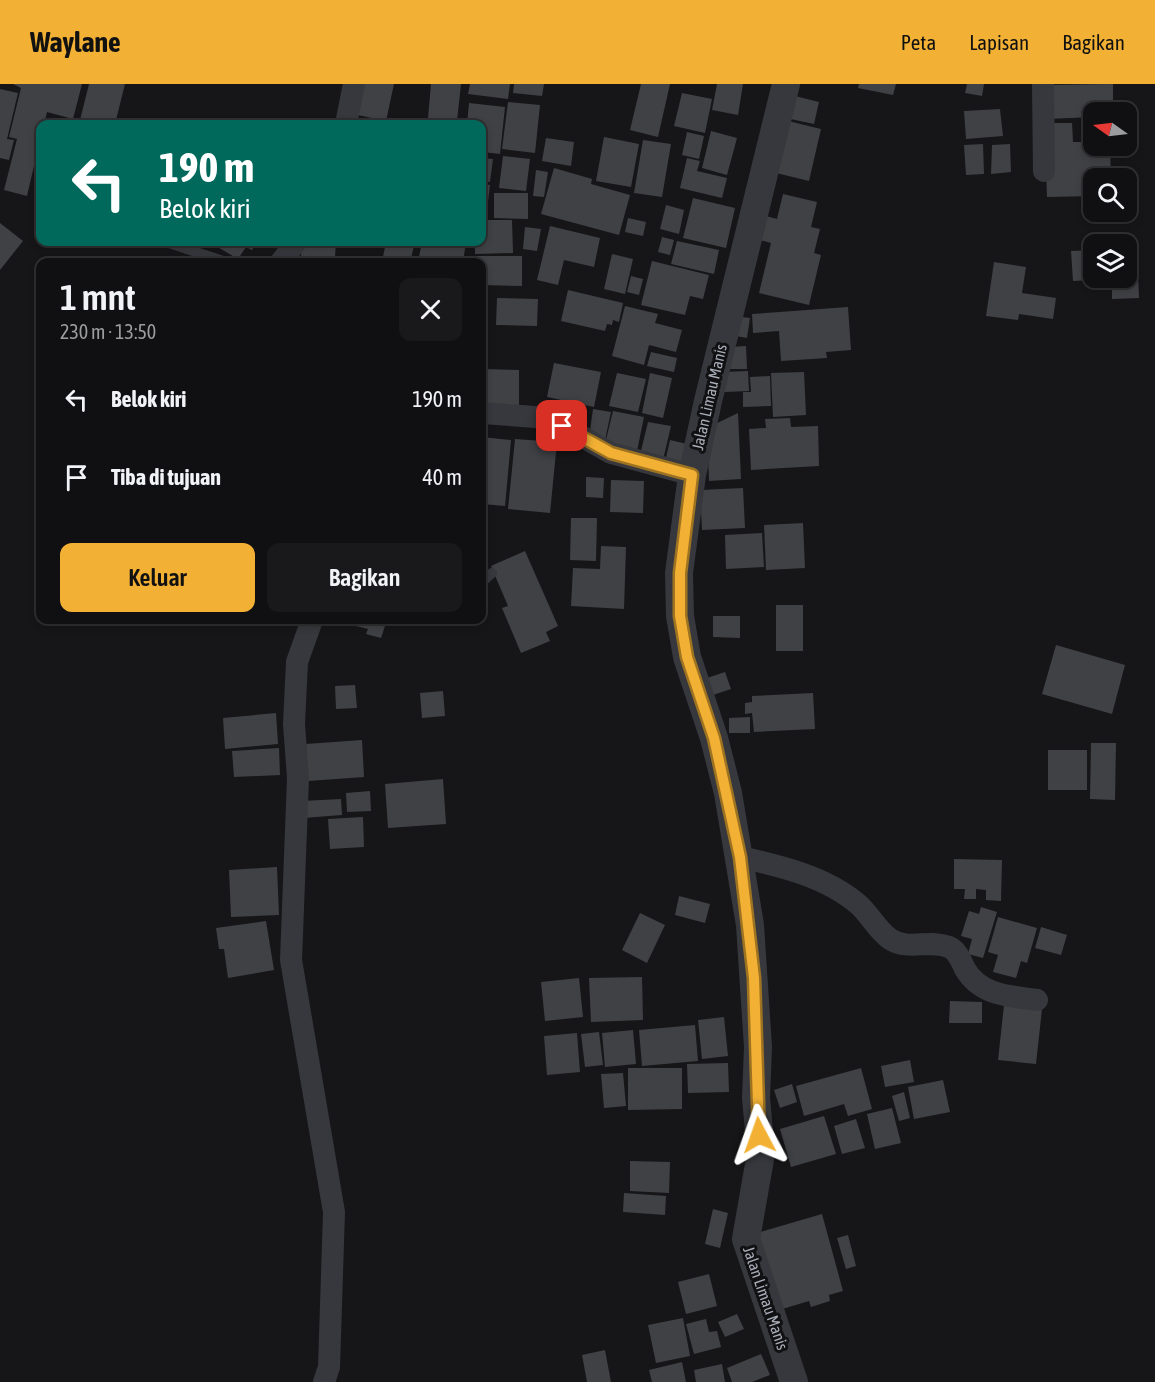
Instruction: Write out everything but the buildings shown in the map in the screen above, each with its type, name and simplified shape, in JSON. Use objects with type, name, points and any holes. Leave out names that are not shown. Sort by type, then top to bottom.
[{"type":"street","points":[[347,120],[354,84]]},
{"type":"street","name":"Jalan Limau Manis","points":[[786,84],[764,165],[749,239],[708,400],[692,475],[680,573],[680,616],[687,657],[714,738],[740,857],[754,978],[758,1047],[756,1098],[761,1154],[746,1239],[791,1380]]},
{"type":"street","points":[[1043,84],[1044,171]]},
{"type":"street","points":[[281,258],[292,246]]},
{"type":"street","points":[[486,413],[549,418],[611,453],[692,475]]},
{"type":"street","points":[[311,624],[297,662],[294,724],[298,778],[291,960],[334,1212],[329,1367],[324,1382]]},
{"type":"street","points":[[740,857],[767,863],[825,883],[858,905],[890,939],[906,945],[937,944],[951,948],[978,985],[995,994],[1038,1000]]},
{"type":"lane","points":[[178,246],[214,258]]},
{"type":"lane","points":[[486,578],[492,573]]},
{"type":"route","points":[[562,426],[611,453],[692,475],[685,517],[680,573],[680,616],[687,657],[714,738],[728,794],[740,857],[750,925],[754,978],[758,1047],[756,1098],[759,1135]]}]
